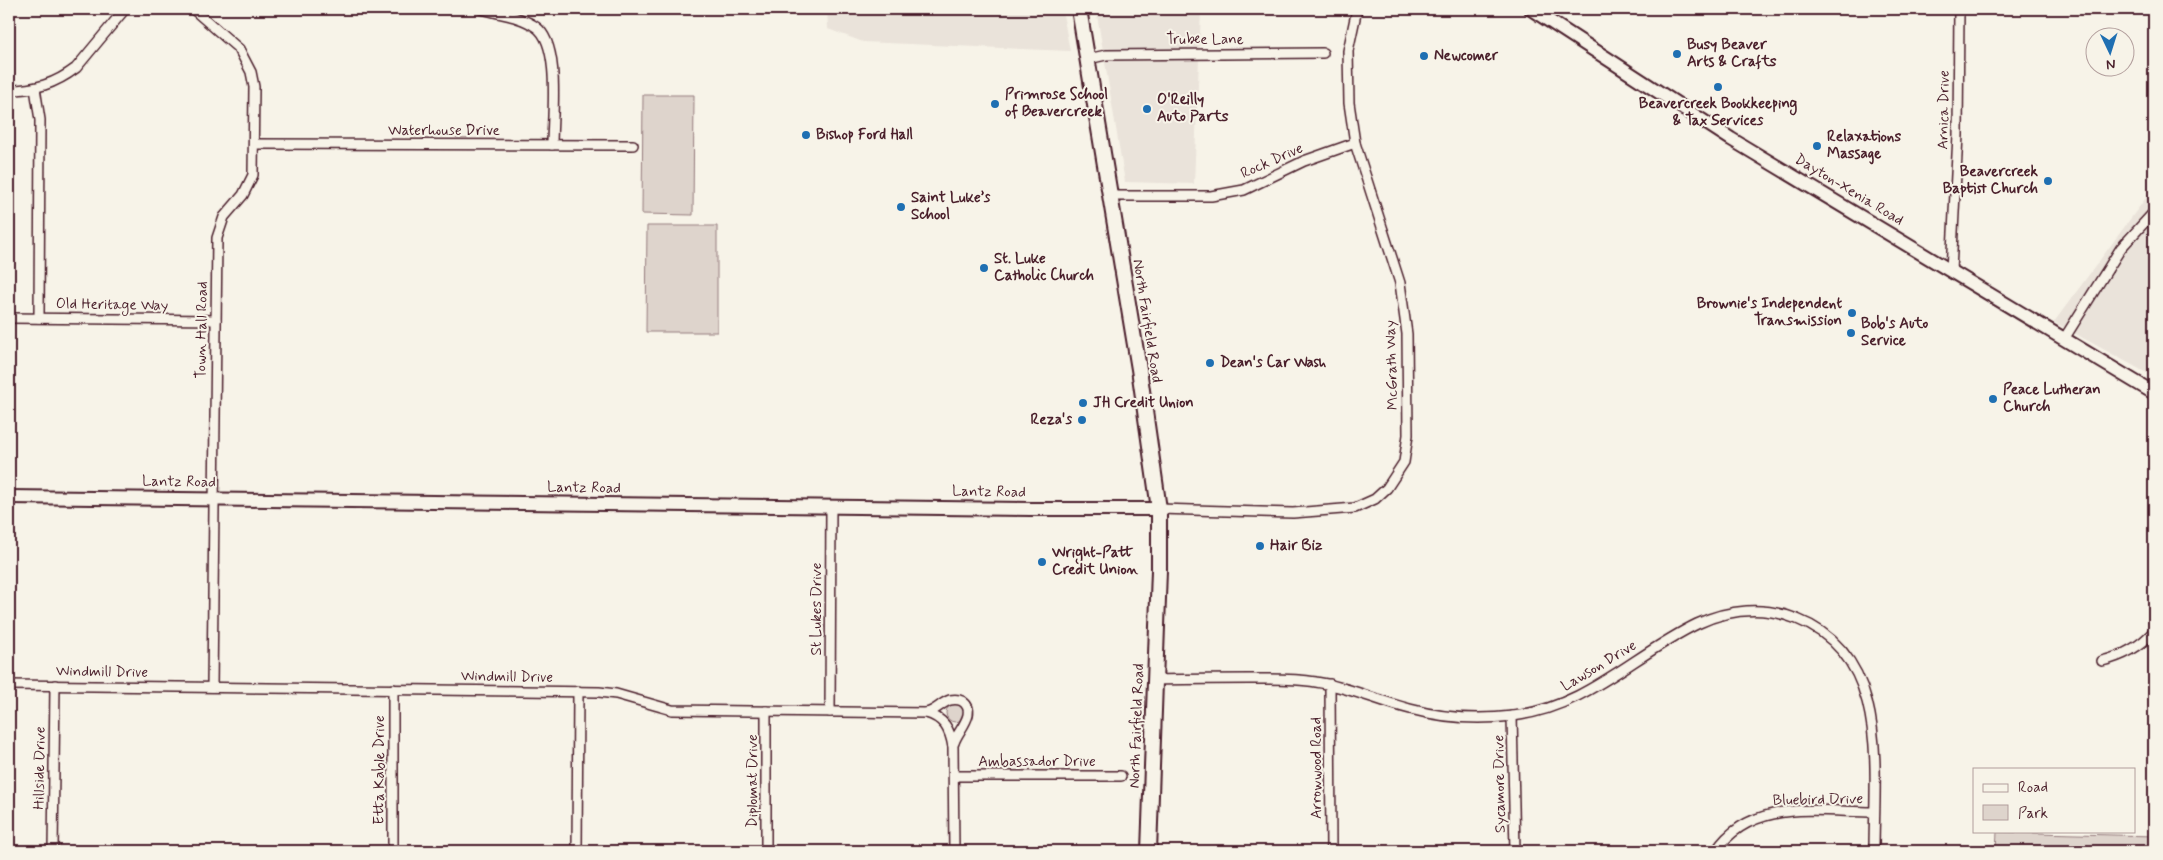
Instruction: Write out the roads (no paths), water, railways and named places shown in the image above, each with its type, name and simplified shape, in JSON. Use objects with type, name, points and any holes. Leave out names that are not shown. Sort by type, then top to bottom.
[{"type":"main road","name":"North Fairfield Road","points":[[1079,9],[1159,509],[1156,680],[1149,851]]},
{"type":"street","points":[[9,90],[35,88],[56,81],[76,68],[125,9]]},
{"type":"street","name":"Town Hall Road","points":[[193,9],[239,49],[251,72],[255,95],[254,168],[251,182],[243,195],[224,217],[219,227],[217,238],[212,687]]},
{"type":"street","points":[[481,9],[527,22],[541,31],[548,41],[553,59],[552,145]]},
{"type":"street","name":"McGrath Way","points":[[1159,509],[1293,513],[1355,508],[1375,500],[1387,488],[1404,462],[1408,435],[1407,334],[1400,283],[1355,143],[1349,102],[1348,51],[1358,9]]},
{"type":"street","name":"Dayton-Xenia Road","points":[[1531,9],[1731,139],[2154,393]]},
{"type":"street","name":"Arnica Drive","points":[[1951,271],[1958,135],[1960,9]]},
{"type":"street","name":"Trubee Lane","points":[[1088,59],[1106,55],[1323,53]]},
{"type":"street","points":[[35,88],[40,120],[39,318]]},
{"type":"street","name":"Rock Drive","points":[[1109,196],[1211,196],[1244,190],[1304,162],[1355,143]]},
{"type":"street","name":"Waterhouse Drive","points":[[255,144],[634,145]]},
{"type":"street","points":[[2064,339],[2121,248],[2154,212]]},
{"type":"street","name":"Old Heritage Way","points":[[9,318],[216,320]]},
{"type":"street","name":"Lantz Road","points":[[9,497],[1159,509]]},
{"type":"street","name":"St Lukes Drive","points":[[830,712],[831,506]]},
{"type":"street","name":"Lawson Drive","points":[[1156,680],[1296,679],[1330,684],[1427,713],[1477,717],[1512,716],[1542,711],[1574,698],[1610,679],[1674,637],[1710,618],[1760,610],[1786,614],[1811,626],[1834,643],[1853,666],[1864,687],[1872,722],[1874,744],[1874,851]]},
{"type":"street","points":[[2102,661],[2128,652],[2153,636]]},
{"type":"street","name":"Arrowwood Road","points":[[1330,684],[1331,851]]},
{"type":"street","name":"Windmill Drive","points":[[9,685],[578,691],[616,694],[656,707],[672,710],[926,713]]},
{"type":"street","name":"Hillside Drive","points":[[53,851],[54,685]]},
{"type":"street","name":"Etta Kable Drive","points":[[393,689],[393,851]]},
{"type":"street","points":[[578,691],[578,851]]},
{"type":"street","points":[[926,713],[936,710],[952,699],[966,704],[968,717],[957,733],[954,747],[954,851]]},
{"type":"street","name":"Diplomat Drive","points":[[766,711],[766,851]]},
{"type":"street","points":[[926,713],[936,716],[944,723],[951,733],[954,747]]},
{"type":"street","name":"Sycamore Drive","points":[[1512,716],[1514,851]]},
{"type":"street","name":"Ambassador Drive","points":[[954,776],[1121,776]]},
{"type":"street","name":"Bluebird Drive","points":[[1716,851],[1728,836],[1743,825],[1769,814],[1790,811],[1874,812]]},
{"type":"place","name":"Busy Beaver Arts & Crafts","points":[[1677,54]]},
{"type":"place","name":"Newcomer","points":[[1424,56]]},
{"type":"place","name":"Beavercreek Bookkeeping & Tax Services","points":[[1718,87]]},
{"type":"place","name":"Primrose School of Beavercreek","points":[[995,104]]},
{"type":"place","name":"O'Reilly Auto Parts","points":[[1147,109]]},
{"type":"place","name":"Bishop Ford Hall","points":[[806,135]]},
{"type":"place","name":"Relaxations Massage","points":[[1817,146]]},
{"type":"place","name":"Beavercreek Baptist Church","points":[[2048,181]]},
{"type":"place","name":"Saint Luke’s School","points":[[901,207]]},
{"type":"place","name":"St. Luke Catholic Church","points":[[984,268]]},
{"type":"place","name":"Brownie's Independent Transmission","points":[[1852,313]]},
{"type":"place","name":"Bob's Auto Service","points":[[1851,333]]},
{"type":"place","name":"Dean's Car Wash","points":[[1210,363]]},
{"type":"place","name":"Peace Lutheran Church","points":[[1993,399]]},
{"type":"place","name":"JH Credit Union","points":[[1083,403]]},
{"type":"place","name":"Reza's","points":[[1082,420]]},
{"type":"place","name":"Hair Biz","points":[[1260,546]]},
{"type":"place","name":"Wright-Patt Credit Union","points":[[1042,562]]}]
